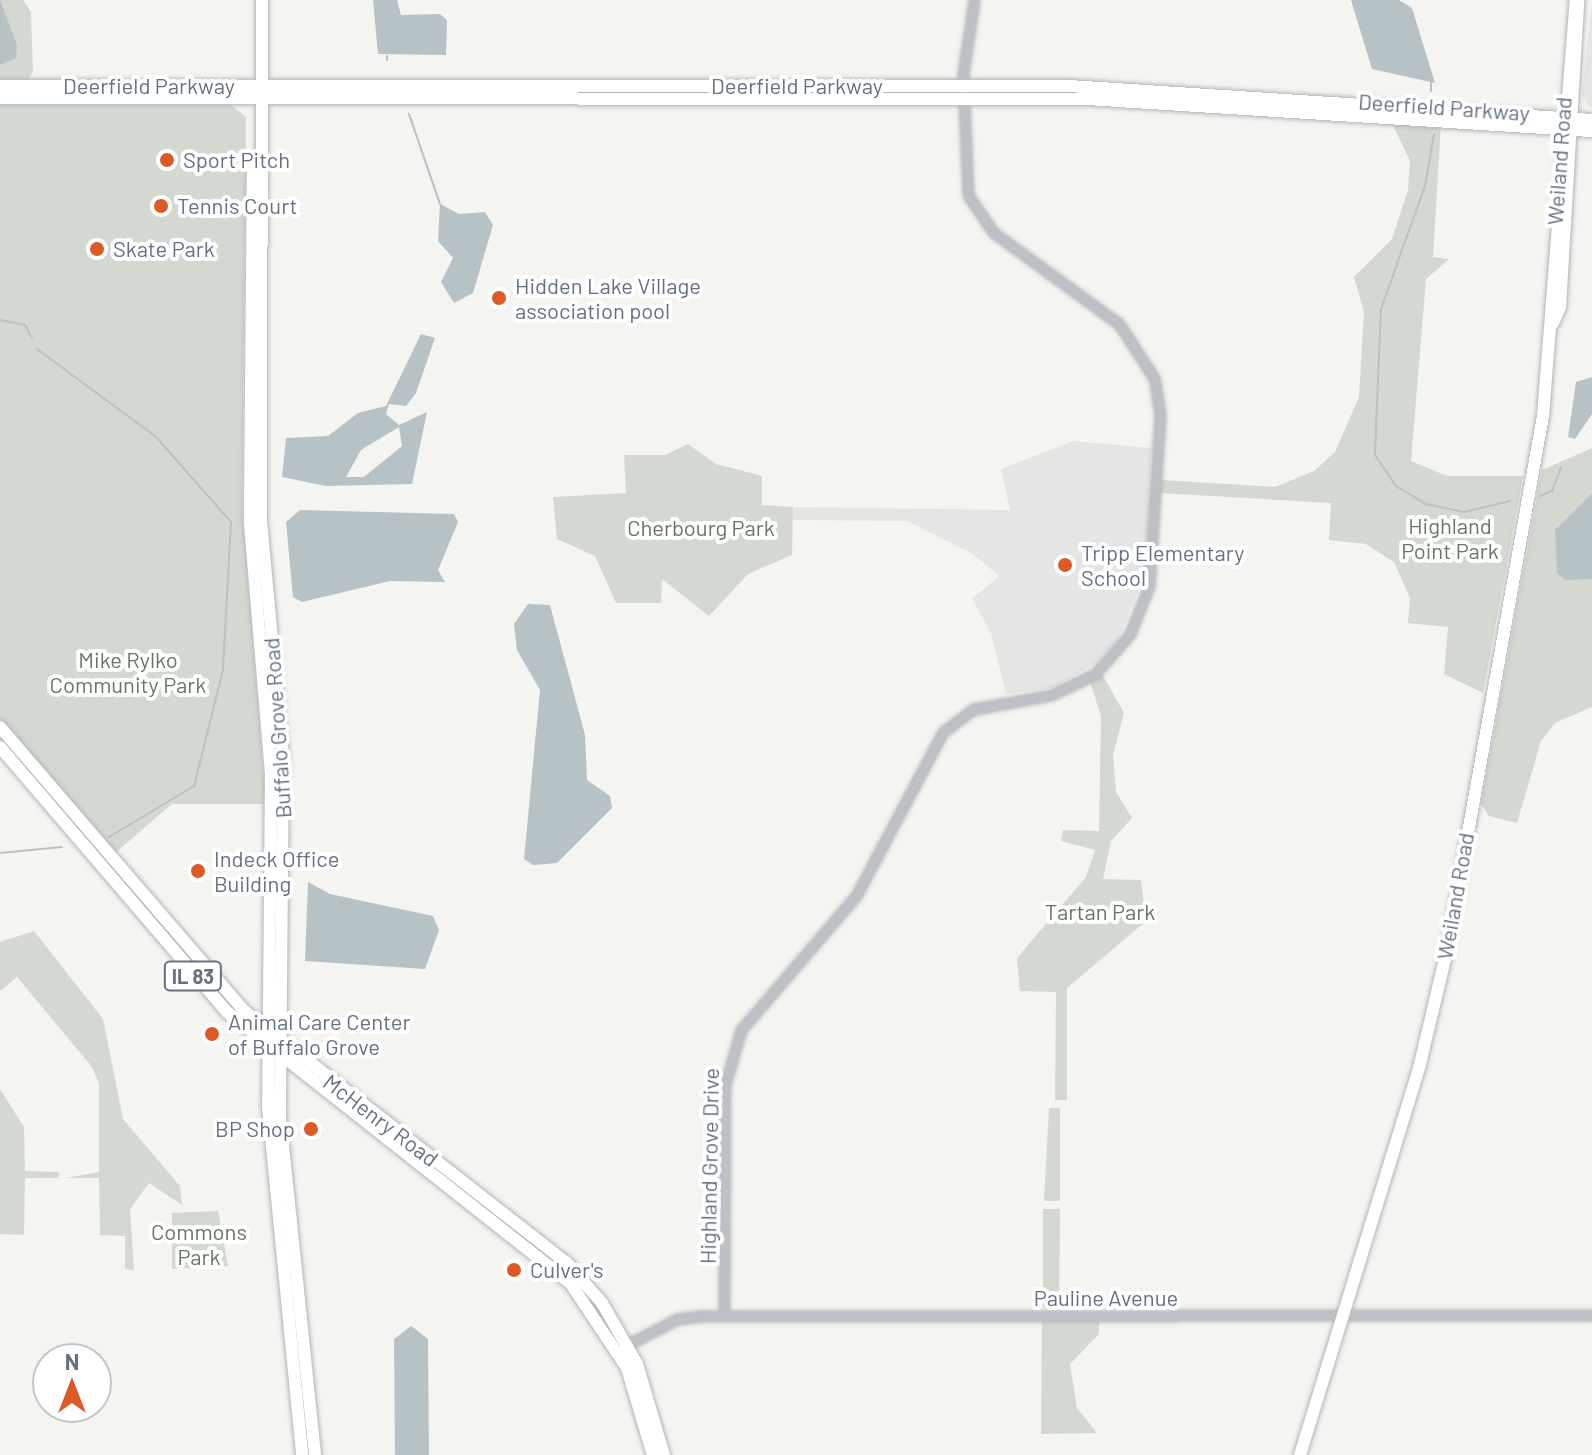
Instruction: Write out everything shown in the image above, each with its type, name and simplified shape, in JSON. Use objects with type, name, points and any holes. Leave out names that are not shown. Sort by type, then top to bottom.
[{"type":"main road","name":"Buffalo Grove Road","points":[[254,0],[258,92],[261,521],[283,756],[280,1085],[315,1455]]},
{"type":"main road","name":"Buffalo Grove Road","points":[[262,0],[250,524],[270,736],[270,1148],[302,1455]]},
{"type":"main road","name":"Weiland Road","points":[[1553,323],[1577,0]]},
{"type":"main road","name":"Deerfield Parkway","points":[[0,86],[258,92],[963,92],[1567,123],[1592,120]]},
{"type":"main road","name":"Deerfield Parkway","points":[[0,98],[258,92]]},
{"type":"main road","name":"Deerfield Parkway","points":[[1567,123],[1592,133]]},
{"type":"main road","name":"Weiland Road","points":[[1300,1455],[1420,1064],[1446,955],[1537,453],[1570,164],[1567,123]]},
{"type":"main road","points":[[1570,164],[1592,133]]},
{"type":"main road","name":"McHenry Road","points":[[0,727],[245,1012],[268,1033],[549,1246],[602,1303],[627,1345],[664,1455]]},
{"type":"main road","name":"McHenry Road","points":[[0,747],[200,985],[268,1048],[535,1248],[571,1284],[627,1368],[653,1455]]},
{"type":"main road","points":[[245,1012],[269,999]]},
{"type":"main road","points":[[280,1085],[304,1075]]},
{"type":"street","name":"Highland Grove Drive","points":[[724,1316],[725,1085],[741,1030],[856,896],[943,732],[974,709],[1051,695],[1095,674],[1130,634],[1149,586],[1160,414],[1154,378],[1119,324],[977,213],[965,184],[963,92],[974,0]]},
{"type":"street","name":"Pauline Avenue","points":[[627,1345],[677,1319],[724,1316],[1592,1315]]},
{"type":"shaded area","points":[[0,0],[17,45],[16,58],[0,65]]},
{"type":"shaded area","points":[[373,0],[397,0],[401,15],[440,14],[447,20],[446,55],[378,54]]},
{"type":"shaded area","points":[[1351,0],[1399,0],[1412,8],[1435,83],[1372,69]]},
{"type":"shaded area","points":[[1592,0],[1592,110],[1582,96]]},
{"type":"shaded area","points":[[440,204],[459,214],[485,212],[493,225],[473,293],[454,303],[441,282],[453,258],[438,241]]},
{"type":"shaded area","points":[[421,334],[435,338],[416,393],[406,406],[389,404],[386,414],[399,425],[427,412],[412,484],[326,486],[282,477],[286,438],[328,436],[358,413],[386,406]],"holes":[[[399,427],[402,446],[364,477],[346,477],[361,450]]]},
{"type":"shaded area","points":[[1592,377],[1592,414],[1575,439],[1568,437],[1576,382]]},
{"type":"shaded area","name":"Tripp Elementary School","points":[[1073,441],[1151,448],[1145,574],[1118,640],[1097,663],[1052,688],[1006,694],[991,633],[972,599],[999,576],[974,555],[907,521],[793,520],[793,507],[1010,510],[1001,469]]},
{"type":"shaded area","points":[[1592,493],[1592,579],[1565,580],[1557,573],[1555,530]]},
{"type":"shaded area","points":[[300,510],[454,514],[458,522],[438,570],[445,582],[390,581],[302,602],[293,597],[286,522]]},
{"type":"shaded area","points":[[528,604],[550,605],[585,735],[587,780],[610,796],[612,808],[557,863],[533,865],[524,859],[540,690],[517,650],[514,624]]},
{"type":"shaded area","points":[[308,882],[330,894],[433,916],[439,930],[425,969],[305,961]]},
{"type":"shaded area","points":[[411,1326],[428,1339],[429,1455],[395,1455],[394,1339]]},
{"type":"green space","points":[[0,0],[23,0],[31,12],[33,72],[26,81],[0,81]]},
{"type":"green space","name":"Mike Rylko Community Park","points":[[0,102],[229,103],[246,117],[242,508],[266,804],[172,804],[115,853],[0,720]]},
{"type":"green space","name":"Highland Point Park","points":[[1390,119],[1441,123],[1433,257],[1449,259],[1426,279],[1411,461],[1447,476],[1523,476],[1483,693],[1444,674],[1448,627],[1408,623],[1410,598],[1394,562],[1366,544],[1329,540],[1331,503],[1160,493],[1161,480],[1275,487],[1314,471],[1335,452],[1359,397],[1364,312],[1354,277],[1392,239],[1408,190],[1410,161]]},
{"type":"green space","name":"Cherbourg Park","points":[[688,444],[716,464],[762,476],[762,505],[793,507],[792,555],[748,574],[709,616],[662,579],[661,603],[616,603],[595,556],[557,539],[553,497],[626,493],[624,455],[665,455]]},
{"type":"green space","points":[[1592,448],[1592,707],[1555,723],[1541,741],[1517,823],[1489,816],[1481,804],[1542,470]]},
{"type":"green space","name":"Tartan Park","points":[[1102,674],[1124,713],[1113,755],[1116,792],[1132,818],[1111,841],[1103,879],[1141,880],[1146,921],[1067,988],[1067,1100],[1055,1100],[1056,992],[1020,991],[1017,958],[1086,877],[1095,850],[1061,841],[1063,830],[1099,831],[1101,716],[1090,682]]},
{"type":"green space","points":[[34,931],[103,1019],[123,1119],[180,1186],[182,1205],[149,1183],[130,1209],[134,1270],[125,1269],[125,1236],[100,1235],[99,1178],[66,1178],[99,1172],[99,1084],[92,1067],[17,977],[0,991],[0,942]]},
{"type":"green space","points":[[0,1089],[24,1127],[25,1171],[59,1172],[58,1178],[25,1178],[24,1235],[0,1234]]},
{"type":"green space","points":[[1049,1108],[1060,1108],[1060,1201],[1044,1201]]},
{"type":"green space","points":[[1043,1209],[1060,1209],[1059,1309],[1043,1308]]},
{"type":"green space","name":"Commons Park","points":[[218,1211],[228,1266],[172,1269],[172,1213]]},
{"type":"green space","points":[[1042,1320],[1099,1321],[1099,1334],[1070,1364],[1077,1408],[1097,1433],[1041,1434]]},
{"type":"waterway","points":[[1431,82],[1431,91]]},
{"type":"waterway","points":[[409,114],[440,204]]},
{"type":"waterway","points":[[1434,134],[1425,186],[1381,309],[1375,455],[1396,486],[1426,504],[1464,512],[1510,501]]},
{"type":"waterway","points":[[0,320],[25,325],[32,338]]},
{"type":"waterway","points":[[37,349],[155,436],[231,522],[223,670],[194,786],[109,837]]},
{"type":"waterway","points":[[1540,496],[1552,491],[1561,468]]},
{"type":"waterway","points":[[0,853],[62,847]]},
{"type":"place","name":"Sport Pitch","points":[[167,160]]},
{"type":"place","name":"Tennis Court","points":[[161,206]]},
{"type":"place","name":"Skate Park","points":[[97,249]]},
{"type":"place","name":"Hidden Lake Village association pool","points":[[499,298]]},
{"type":"place","name":"Tripp Elementary School","points":[[1065,565]]},
{"type":"place","name":"Indeck Office Building","points":[[198,871]]},
{"type":"place","name":"Animal Care Center of Buffalo Grove","points":[[212,1034]]},
{"type":"place","name":"BP Shop","points":[[311,1129]]},
{"type":"place","name":"Culver's","points":[[514,1270]]}]
